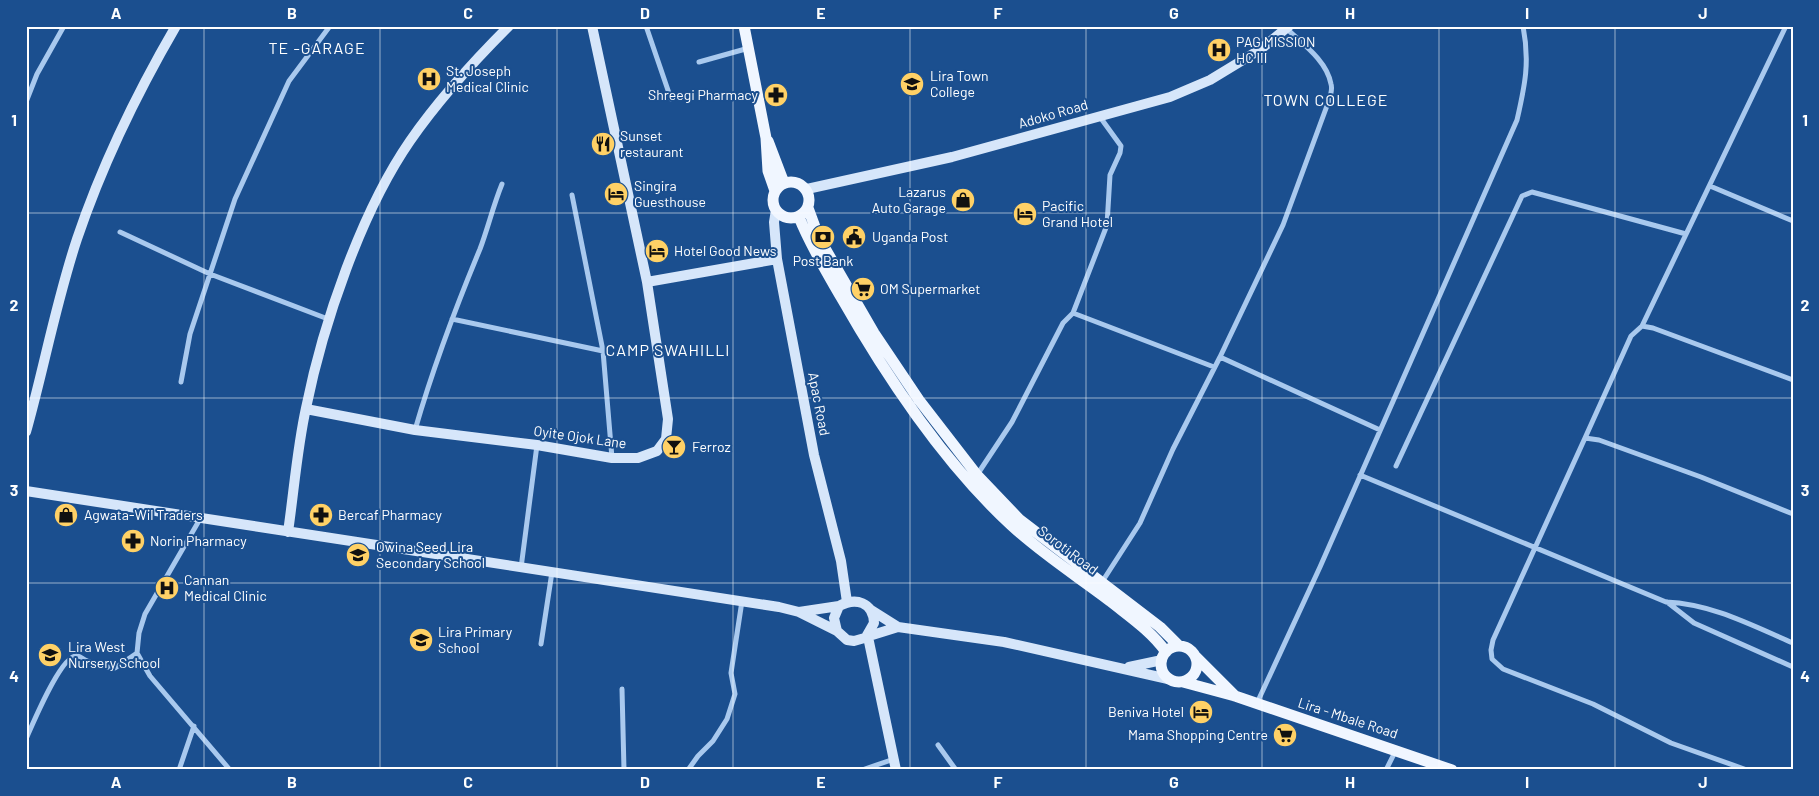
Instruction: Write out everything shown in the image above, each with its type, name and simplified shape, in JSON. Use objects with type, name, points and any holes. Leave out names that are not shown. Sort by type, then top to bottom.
[{"type":"main road","points":[[744,26],[766,138],[768,165],[775,191]]},
{"type":"main road","points":[[766,138],[784,182]]},
{"type":"main road","points":[[784,182],[797,182],[807,189],[810,202],[808,208],[798,217],[786,218],[776,210],[773,198],[775,191],[784,182]]},
{"type":"main road","points":[[808,208],[820,238],[914,403]]},
{"type":"main road","points":[[798,217],[810,243],[864,338],[973,478]]},
{"type":"main road","name":"Soroti Road","points":[[973,478],[1019,519],[1101,583],[1156,631]]},
{"type":"main road","name":"Soroti Road","points":[[973,478],[1012,526],[1156,631]]},
{"type":"main road","points":[[1156,631],[1179,646],[1189,649],[1235,696]]},
{"type":"main road","points":[[1156,631],[1164,656],[1162,670],[1168,679],[1183,682],[1195,672],[1195,656]]},
{"type":"main road","points":[[1164,656],[1179,646]]},
{"type":"main road","name":"Lira - Mbale Road","points":[[1183,682],[1235,696],[1452,770]]},
{"type":"street","points":[[26,102],[37,74],[64,26]]},
{"type":"street","points":[[26,432],[77,239],[94,193],[126,122],[154,64],[176,26]]},
{"type":"street","points":[[181,382],[190,334],[236,200],[289,81],[330,26]]},
{"type":"street","points":[[288,532],[306,409],[328,319],[360,239],[395,165],[434,108],[465,71],[509,26]]},
{"type":"street","name":"Oyite Ojok Lane","points":[[306,409],[415,430],[538,445],[612,458],[638,458],[657,451],[666,438],[668,419],[647,282],[592,26]]},
{"type":"street","points":[[646,26],[671,100]]},
{"type":"street","points":[[1257,704],[1517,120],[1527,76],[1528,50],[1523,26]]},
{"type":"street","points":[[1747,770],[1671,743],[1593,704],[1503,668],[1492,659],[1490,650],[1630,336],[1642,326],[1786,26]]},
{"type":"street","points":[[1101,583],[1140,523],[1173,449],[1284,225],[1328,103],[1332,85],[1327,72],[1312,52],[1288,28]]},
{"type":"street","name":"Adoko Road","points":[[807,189],[952,157],[1170,97],[1210,80],[1261,49],[1288,28]]},
{"type":"street","points":[[699,62],[749,48]]},
{"type":"street","points":[[973,478],[1012,422],[1063,323],[1073,313],[1107,225],[1110,175],[1120,153],[1121,146],[1100,117]]},
{"type":"street","points":[[415,430],[432,371],[466,279],[480,248],[502,184]]},
{"type":"street","points":[[1710,186],[1793,221]]},
{"type":"street","points":[[1396,466],[1522,196],[1532,192],[1686,234]]},
{"type":"street","points":[[572,195],[603,351],[612,458]]},
{"type":"street","name":"Apac Road","points":[[776,210],[774,222],[777,259],[814,455],[841,561],[843,604]]},
{"type":"street","points":[[120,232],[210,274],[328,319]]},
{"type":"street","points":[[647,282],[777,259]]},
{"type":"street","points":[[1073,313],[1214,367]]},
{"type":"street","points":[[452,319],[603,351]]},
{"type":"street","points":[[1642,326],[1653,328],[1793,380]]},
{"type":"street","points":[[1220,357],[1380,430]]},
{"type":"street","points":[[1585,438],[1599,440],[1701,477],[1793,514]]},
{"type":"street","points":[[521,568],[538,445]]},
{"type":"street","points":[[1360,475],[1666,602],[1694,623],[1793,667]]},
{"type":"street","points":[[26,491],[742,601],[799,612],[837,631],[847,640],[854,641],[898,627]]},
{"type":"street","points":[[200,519],[145,614],[138,633],[137,653],[150,676],[230,770]]},
{"type":"street","points":[[541,644],[552,572]]},
{"type":"street","points":[[688,770],[727,719],[735,694],[730,673],[742,601]]},
{"type":"street","points":[[799,612],[860,601],[898,627],[1004,642],[1168,679]]},
{"type":"street","points":[[1666,602],[1689,603],[1719,612],[1793,643]]},
{"type":"street","points":[[837,631],[834,618],[843,604]]},
{"type":"street","points":[[862,770],[895,765],[867,637],[874,623],[871,610]]},
{"type":"street","points":[[26,739],[51,687],[62,667],[70,658],[78,656],[96,664],[115,668],[137,653]]},
{"type":"street","points":[[1125,668],[1164,656]]},
{"type":"street","points":[[622,689],[624,770]]},
{"type":"street","points":[[179,770],[194,726]]},
{"type":"street","points":[[938,745],[956,770]]},
{"type":"street","points":[[1386,770],[1397,750]]},
{"type":"place","name":"PAG MISSION HC III","points":[[1219,50]]},
{"type":"place","name":"St. Joseph Medical Clinic","points":[[429,79]]},
{"type":"place","name":"Lira Town College","points":[[912,84]]},
{"type":"place","name":"Shreegi Pharmacy","points":[[776,95]]},
{"type":"place","name":"Sunset restaurant","points":[[603,144]]},
{"type":"place","name":"Singira Guesthouse","points":[[616,194]]},
{"type":"place","name":"Lazarus Auto Garage","points":[[963,200]]},
{"type":"place","name":"Pacific Grand Hotel","points":[[1025,214]]},
{"type":"place","name":"Post Bank","points":[[823,237]]},
{"type":"place","name":"Uganda Post","points":[[854,237]]},
{"type":"place","name":"Hotel Good News","points":[[657,251]]},
{"type":"place","name":"OM Supermarket","points":[[863,289]]},
{"type":"place","name":"Ferroz","points":[[674,447]]},
{"type":"place","name":"Agwata-Wil Traders","points":[[66,515]]},
{"type":"place","name":"Bercaf Pharmacy","points":[[321,515]]},
{"type":"place","name":"Norin Pharmacy","points":[[133,541]]},
{"type":"place","name":"Owina Seed Lira Secondary School","points":[[358,555]]},
{"type":"place","name":"Cannan Medical Clinic","points":[[167,588]]},
{"type":"place","name":"Lira Primary School","points":[[421,640]]},
{"type":"place","name":"Lira West Nursery School","points":[[50,655]]},
{"type":"place","name":"Beniva Hotel","points":[[1201,712]]},
{"type":"place","name":"Mama Shopping Centre","points":[[1285,735]]},
{"type":"district","name":"TE -GARAGE","points":[[317,48]]},
{"type":"district","name":"TOWN COLLEGE","points":[[1326,100]]},
{"type":"district","name":"CAMP SWAHILLI","points":[[668,350]]}]
